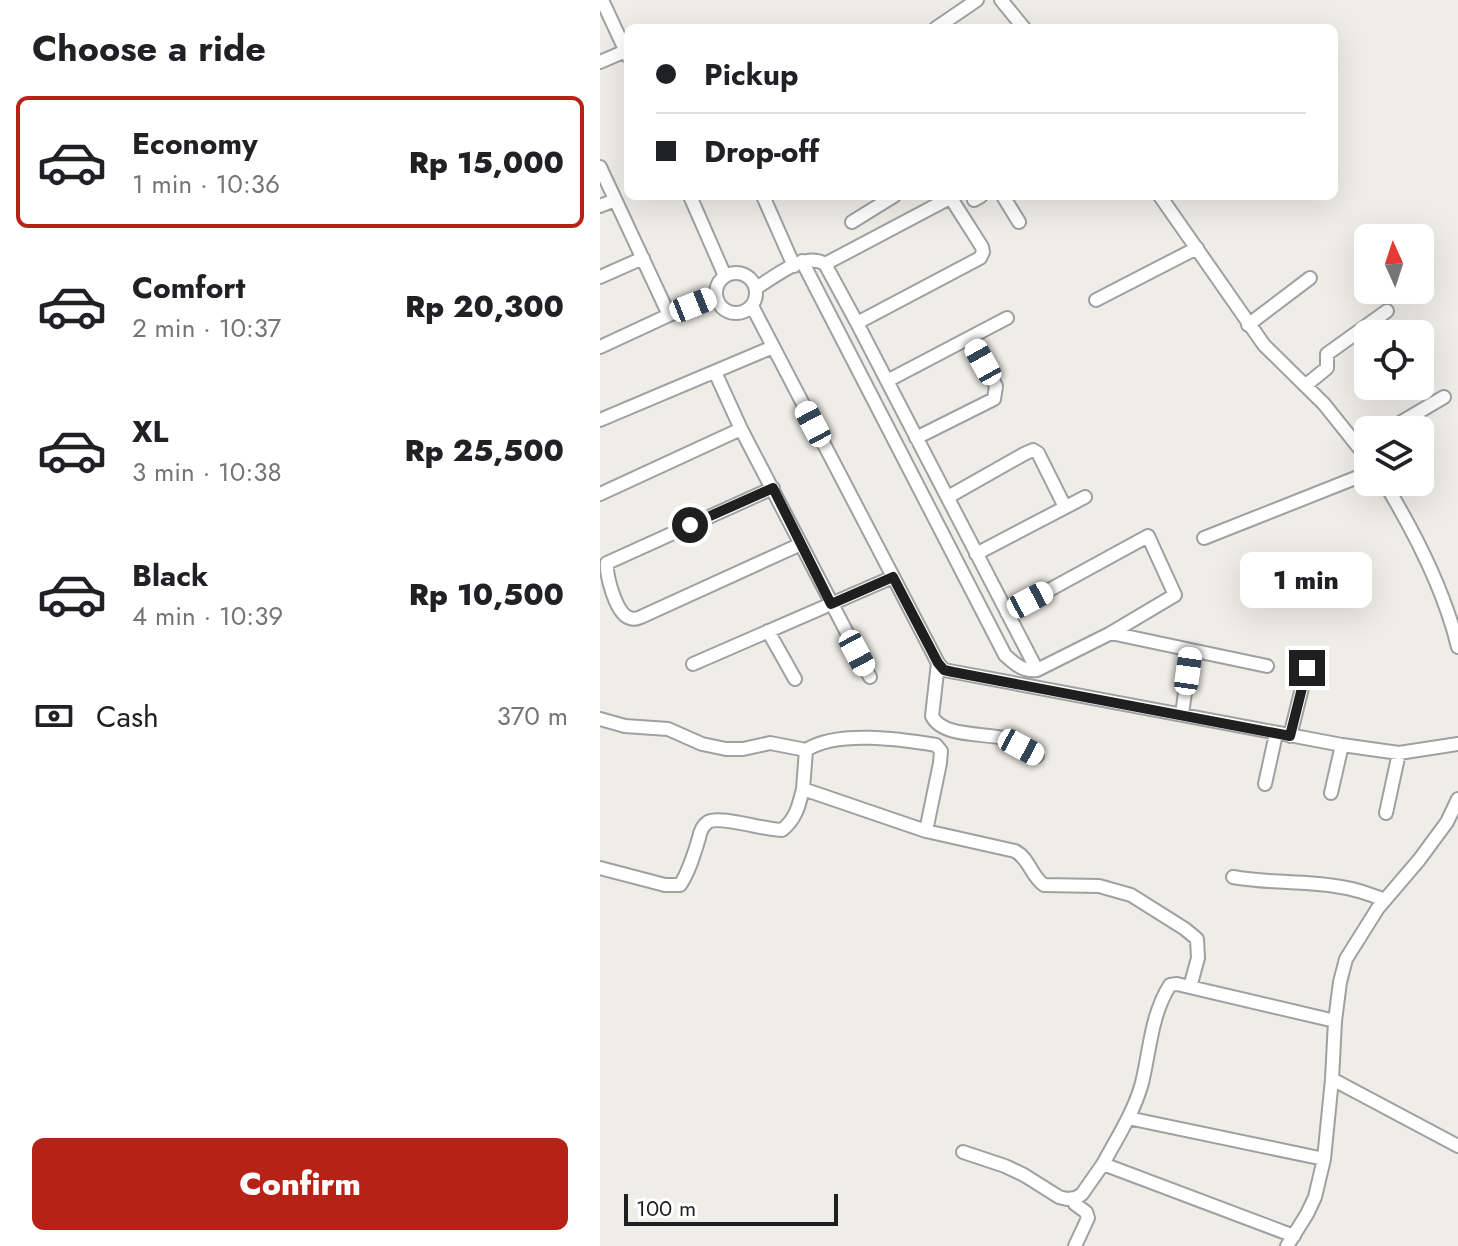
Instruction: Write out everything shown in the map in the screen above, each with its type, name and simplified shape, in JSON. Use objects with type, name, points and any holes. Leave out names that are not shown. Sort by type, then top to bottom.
[{"type":"street","points":[[942,24],[977,0]]},
{"type":"street","points":[[1001,0],[1021,24]]},
{"type":"street","points":[[603,9],[624,47]]},
{"type":"street","points":[[600,62],[624,53]]},
{"type":"street","points":[[600,167],[669,315]]},
{"type":"street","points":[[600,206],[615,200]]},
{"type":"street","points":[[692,200],[725,276]]},
{"type":"street","points":[[765,200],[1005,655],[1029,672],[1037,670],[1111,633],[1175,595],[1148,536],[1007,613]]},
{"type":"street","points":[[852,222],[888,200]]},
{"type":"street","points":[[825,264],[946,200],[952,200],[982,247],[980,258],[857,323]]},
{"type":"street","points":[[1005,200],[1019,222]]},
{"type":"street","points":[[1163,200],[1264,345],[1354,434]]},
{"type":"street","points":[[1096,300],[1197,248]]},
{"type":"street","points":[[600,277],[643,258]]},
{"type":"street","points":[[756,288],[798,263],[817,259],[825,264],[1037,670]]},
{"type":"street","points":[[742,273],[752,279],[757,296],[752,306],[742,312],[730,312],[721,306],[716,296],[717,284],[725,276],[742,273]]},
{"type":"street","points":[[1248,325],[1310,278]]},
{"type":"street","points":[[600,347],[716,296]]},
{"type":"street","points":[[752,306],[944,670],[1342,745],[1399,753],[1458,744]]},
{"type":"street","points":[[1306,385],[1327,368],[1327,354],[1387,311]]},
{"type":"street","points":[[887,381],[1007,318]]},
{"type":"street","points":[[916,438],[994,399],[996,386],[970,338]]},
{"type":"street","points":[[600,420],[773,347]]},
{"type":"street","points":[[715,372],[741,429],[870,677]]},
{"type":"street","points":[[1412,416],[1444,397]]},
{"type":"street","points":[[600,494],[741,429]]},
{"type":"street","points":[[948,497],[1033,450],[1038,453],[1065,507]]},
{"type":"street","points":[[1204,538],[1354,479]]},
{"type":"street","points":[[773,488],[607,563],[608,581],[621,612],[633,620],[801,544]]},
{"type":"street","points":[[1392,496],[1419,546],[1444,603],[1458,647]]},
{"type":"street","points":[[976,554],[1085,497]]},
{"type":"street","points":[[693,664],[893,577]]},
{"type":"street","points":[[1444,603],[1458,598]]},
{"type":"street","points":[[768,631],[795,679]]},
{"type":"street","points":[[1111,633],[1267,666]]},
{"type":"street","points":[[1182,714],[1191,650]]},
{"type":"street","points":[[938,663],[932,716],[935,723],[945,729],[1004,739],[1037,756]]},
{"type":"street","points":[[1290,736],[1307,668]]},
{"type":"street","points":[[600,719],[625,726],[668,729],[702,744],[726,749],[770,743],[806,750],[828,740],[870,737],[936,745],[941,751],[940,763],[926,831]]},
{"type":"street","points":[[1265,784],[1276,734]]},
{"type":"street","points":[[1331,793],[1342,745]]},
{"type":"street","points":[[600,868],[665,885],[680,885],[706,823],[712,820],[737,822],[782,830],[797,812],[803,789],[806,750]]},
{"type":"street","points":[[1386,813],[1399,753]]},
{"type":"street","points":[[803,789],[926,831],[1015,851],[1024,857],[1044,885],[1099,886],[1131,895],[1197,939],[1198,958],[1190,987]]},
{"type":"street","points":[[1103,1164],[1291,1241],[1315,1197],[1324,1159],[1335,1021],[1346,959],[1385,900],[1447,822],[1458,799]]},
{"type":"street","points":[[1233,877],[1259,882],[1335,886],[1385,900]]},
{"type":"street","points":[[963,1152],[1024,1175],[1059,1197],[1076,1198],[1082,1194],[1103,1164],[1128,1118],[1141,1085],[1151,1032],[1170,985],[1177,984],[1335,1021]]},
{"type":"street","points":[[1332,1079],[1458,1146]]},
{"type":"street","points":[[1128,1118],[1324,1159]]},
{"type":"street","points":[[1075,1246],[1088,1218],[1086,1212],[1075,1204],[1076,1198]]},
{"type":"route","points":[[690,525],[773,488],[831,604],[893,577],[944,670],[1290,736],[1307,668]]}]
